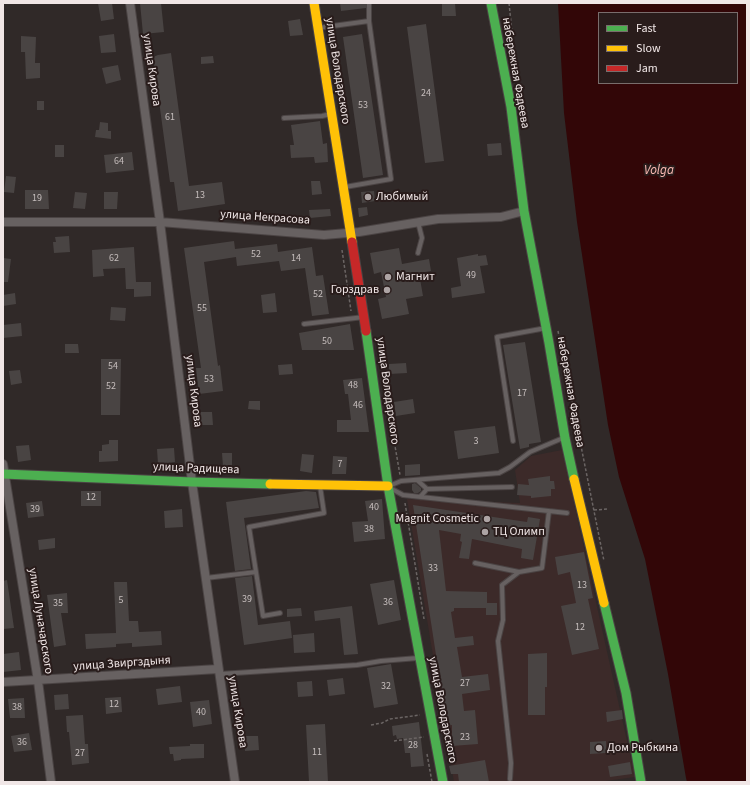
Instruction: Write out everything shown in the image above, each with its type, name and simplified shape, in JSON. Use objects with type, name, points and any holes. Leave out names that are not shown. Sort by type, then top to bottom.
[{"type":"street","name":"улица Кирова","points":[[130,3],[160,222],[192,482],[235,782]]},
{"type":"street","name":"улица Володарского","points":[[314,3],[364,317],[388,486],[443,782]]},
{"type":"street","name":"набережная Фадеева","points":[[491,3],[510,107],[524,211],[565,438],[581,512],[626,693],[641,782]]},
{"type":"street","name":"улица Некрасова","points":[[3,222],[160,222],[324,234],[350,233],[438,219],[501,217],[524,211]]},
{"type":"street","name":"улица Луначарского","points":[[3,464],[38,681],[51,782]]},
{"type":"street","name":"улица Радищева","points":[[4,474],[192,482],[388,486]]},
{"type":"street","name":"улица Звиргздыня","points":[[3,682],[218,671]]},
{"type":"lane","points":[[343,188],[391,179],[369,21],[369,3]]},
{"type":"lane","points":[[318,28],[369,21]]},
{"type":"lane","points":[[284,118],[322,116],[331,114]]},
{"type":"lane","points":[[418,222],[422,238],[418,253]]},
{"type":"lane","points":[[304,324],[364,317]]},
{"type":"lane","points":[[513,441],[497,337],[546,328]]},
{"type":"lane","points":[[388,486],[401,481],[499,472],[510,467],[530,452],[565,438]]},
{"type":"lane","points":[[417,480],[427,488],[512,487]]},
{"type":"lane","points":[[280,613],[263,616],[249,527],[324,513],[320,485]]},
{"type":"lane","points":[[388,486],[404,495],[567,514]]},
{"type":"lane","points":[[420,497],[427,488]]},
{"type":"lane","points":[[475,563],[519,572],[542,568],[549,511]]},
{"type":"lane","points":[[206,578],[256,572]]},
{"type":"lane","points":[[510,779],[511,763],[498,641],[503,620],[502,585],[519,572]]},
{"type":"lane","points":[[218,671],[357,665],[420,657]]},
{"type":"path","points":[[509,3],[517,81]]},
{"type":"path","points":[[330,292],[347,290]]},
{"type":"path","points":[[557,325],[605,564]]},
{"type":"path","points":[[384,383],[401,481]]},
{"type":"path","points":[[404,495],[424,621]]},
{"type":"path","points":[[594,510],[608,509]]},
{"type":"path","points":[[371,725],[382,723],[390,718],[420,715]]},
{"type":"path","points":[[394,741],[424,737]]},
{"type":"shaded area","points":[[562,450],[635,777],[598,782],[454,782],[407,499],[520,503],[515,470],[531,456]]},
{"type":"water","name":"Volga","points":[[558,3],[747,3],[747,782],[687,782],[668,674],[645,559],[619,477],[608,425],[577,222],[564,113]]},
{"type":"building","points":[[98,3],[112,3],[114,19],[101,21]]},
{"type":"building","points":[[140,3],[161,3],[164,32],[143,34]]},
{"type":"building","points":[[340,3],[366,3],[366,8],[341,11]]},
{"type":"building","points":[[442,3],[455,3],[456,16],[442,16]]},
{"type":"building","points":[[300,19],[303,35],[290,36],[288,21]]},
{"type":"building","points":[[426,24],[444,161],[425,163],[407,27]]},
{"type":"building","points":[[114,34],[116,52],[101,53],[99,36]]},
{"type":"building","points":[[362,34],[383,175],[363,178],[343,37]]},
{"type":"building","points":[[21,36],[36,37],[35,63],[40,63],[40,78],[26,79],[25,52],[21,52]]},
{"type":"building","points":[[171,53],[189,186],[222,182],[225,204],[178,211],[174,182],[170,182],[153,57]]},
{"type":"building","points":[[213,56],[214,63],[201,64],[201,57]]},
{"type":"building","points":[[118,65],[121,80],[106,84],[102,68]]},
{"type":"building","points":[[37,101],[44,101],[44,110],[37,110]]},
{"type":"building","points":[[320,121],[323,144],[327,143],[328,162],[315,163],[314,157],[291,158],[290,145],[294,145],[291,125]]},
{"type":"building","points":[[100,122],[108,123],[108,131],[111,131],[111,139],[95,137],[96,130],[99,130]]},
{"type":"building","points":[[501,143],[502,155],[488,156],[487,144]]},
{"type":"building","points":[[55,145],[64,145],[64,157],[55,157]]},
{"type":"building","points":[[132,152],[134,170],[106,173],[104,155]]},
{"type":"building","points":[[6,176],[16,177],[14,193],[4,192]]},
{"type":"building","points":[[311,181],[320,181],[322,194],[312,195]]},
{"type":"building","points":[[25,190],[48,190],[49,209],[25,209]]},
{"type":"building","name":"Любимый","points":[[374,191],[375,201],[362,203],[361,192]]},
{"type":"building","points":[[75,192],[87,193],[85,209],[73,208]]},
{"type":"building","points":[[104,192],[118,192],[117,209],[104,209]]},
{"type":"building","points":[[367,207],[368,215],[359,217],[358,208]]},
{"type":"building","points":[[330,209],[331,216],[310,218],[309,210]]},
{"type":"building","points":[[69,236],[70,252],[54,253],[53,242],[56,242],[55,237]]},
{"type":"building","points":[[234,241],[235,249],[277,244],[278,252],[312,247],[316,276],[323,275],[329,314],[312,316],[305,268],[281,271],[279,261],[237,266],[236,257],[204,262],[218,366],[220,365],[223,391],[199,394],[196,368],[201,368],[184,248]]},
{"type":"building","points":[[134,247],[136,282],[151,282],[151,296],[134,297],[134,289],[126,289],[125,268],[103,269],[104,276],[93,277],[92,250]]},
{"type":"building","points":[[399,248],[402,264],[429,259],[431,271],[419,273],[423,296],[406,299],[409,314],[382,319],[378,299],[386,297],[381,272],[374,274],[370,253]]},
{"type":"building","points":[[478,254],[478,256],[486,255],[488,265],[480,266],[485,293],[452,298],[451,288],[461,286],[457,258]]},
{"type":"building","points":[[3,258],[11,259],[8,282],[3,282]]},
{"type":"building","points":[[15,293],[16,304],[3,306],[3,295]]},
{"type":"building","points":[[275,293],[277,312],[263,313],[261,295]]},
{"type":"building","points":[[111,307],[126,308],[125,321],[110,320]]},
{"type":"building","points":[[21,323],[22,336],[3,338],[3,325]]},
{"type":"building","points":[[350,324],[354,350],[302,350],[299,333]]},
{"type":"building","points":[[525,342],[541,442],[529,444],[529,447],[520,449],[503,345]]},
{"type":"building","points":[[65,344],[78,344],[79,353],[65,353]]},
{"type":"building","points":[[101,359],[121,359],[120,415],[101,415]]},
{"type":"building","points":[[406,363],[407,373],[389,374],[389,364]]},
{"type":"building","points":[[292,364],[293,374],[279,375],[278,365]]},
{"type":"building","points":[[20,370],[22,383],[11,385],[9,371]]},
{"type":"building","points":[[362,378],[369,432],[337,432],[337,420],[351,420],[348,394],[345,394],[343,380]]},
{"type":"building","points":[[413,399],[415,413],[396,416],[394,402]]},
{"type":"building","points":[[249,401],[260,401],[260,410],[248,409]]},
{"type":"building","points":[[199,412],[212,412],[213,425],[199,425]]},
{"type":"building","points":[[495,426],[499,453],[458,459],[454,431]]},
{"type":"building","points":[[109,440],[118,440],[118,461],[99,462],[99,451],[102,451],[102,445],[109,444]]},
{"type":"building","points":[[29,445],[31,460],[18,462],[16,446]]},
{"type":"building","points":[[174,448],[175,462],[158,464],[157,449]]},
{"type":"building","points":[[222,453],[232,453],[232,466],[223,467]]},
{"type":"building","points":[[302,454],[314,455],[312,473],[300,471]]},
{"type":"building","points":[[333,456],[347,457],[346,474],[332,474]]},
{"type":"building","points":[[420,464],[420,475],[405,476],[405,465]]},
{"type":"building","points":[[550,476],[550,481],[554,481],[555,489],[551,489],[551,496],[531,498],[531,496],[517,495],[518,484],[529,485],[528,479]]},
{"type":"building","points":[[415,483],[421,488],[421,491],[418,493],[414,493],[412,490],[412,484]]},
{"type":"building","points":[[81,491],[101,491],[101,506],[81,506]]},
{"type":"building","points":[[306,491],[316,492],[319,508],[244,518],[251,569],[235,571],[226,502]]},
{"type":"building","points":[[382,499],[385,539],[354,542],[352,522],[368,521],[365,501]]},
{"type":"building","points":[[42,501],[44,516],[28,518],[26,503]]},
{"type":"building","points":[[413,505],[527,522],[528,517],[540,519],[533,560],[521,558],[522,549],[472,539],[469,559],[459,558],[462,542],[460,541],[461,534],[439,530],[446,591],[487,592],[487,603],[497,603],[497,615],[486,615],[486,608],[454,608],[454,611],[451,612],[455,638],[473,636],[474,645],[457,647],[462,677],[488,674],[490,690],[462,694],[464,711],[475,710],[478,744],[452,746],[452,725],[447,726]]},
{"type":"building","points":[[182,509],[183,527],[165,528],[164,511]]},
{"type":"building","points":[[55,538],[55,548],[39,550],[38,540]]},
{"type":"building","points":[[584,552],[593,598],[588,599],[599,649],[572,655],[561,606],[576,603],[570,572],[558,575],[555,557]]},
{"type":"building","points":[[252,576],[258,625],[290,621],[292,638],[244,645],[235,578]]},
{"type":"building","points":[[7,580],[14,628],[3,629],[3,581]]},
{"type":"building","points":[[394,580],[401,620],[378,625],[370,584]]},
{"type":"building","points":[[114,582],[127,582],[129,621],[138,621],[139,632],[161,631],[162,645],[132,647],[132,643],[116,644],[116,647],[86,649],[85,634],[116,633]]},
{"type":"building","points":[[67,593],[68,613],[61,613],[66,645],[54,647],[47,595]]},
{"type":"building","points":[[352,606],[358,654],[344,655],[340,618],[315,621],[314,611]]},
{"type":"building","points":[[301,608],[302,616],[287,617],[287,609]]},
{"type":"building","points":[[314,633],[315,652],[294,653],[293,635]]},
{"type":"building","points":[[19,652],[21,670],[3,672],[3,654]]},
{"type":"building","points":[[547,653],[545,715],[528,715],[528,654]]},
{"type":"building","points":[[391,664],[398,704],[374,708],[367,668]]},
{"type":"building","points":[[343,678],[345,694],[329,696],[327,680]]},
{"type":"building","points":[[312,681],[313,696],[298,697],[297,682]]},
{"type":"building","points":[[180,686],[182,702],[158,705],[156,689]]},
{"type":"building","points":[[68,694],[69,709],[55,710],[54,695]]},
{"type":"building","points":[[121,697],[122,712],[106,714],[105,698]]},
{"type":"building","points":[[24,698],[25,718],[10,718],[8,699]]},
{"type":"building","points":[[209,700],[212,724],[193,727],[190,702]]},
{"type":"building","points":[[622,710],[623,719],[607,722],[606,712]]},
{"type":"building","points":[[83,715],[85,744],[88,744],[89,763],[72,765],[66,716]]},
{"type":"building","points":[[419,722],[424,766],[411,767],[410,753],[405,753],[403,738],[397,739],[396,735],[393,736],[392,726]]},
{"type":"building","points":[[325,724],[328,782],[309,782],[306,725]]},
{"type":"building","points":[[29,733],[32,750],[14,752],[11,736]]},
{"type":"building","points":[[244,736],[258,736],[259,750],[245,751]]},
{"type":"building","points":[[606,741],[606,753],[590,754],[590,742]]},
{"type":"building","points":[[190,744],[204,744],[204,758],[181,759],[174,761],[173,754],[170,754],[169,747],[190,746]]},
{"type":"building","points":[[485,760],[489,782],[459,782],[458,774],[451,774],[449,766]]},
{"type":"building","points":[[630,762],[632,774],[610,777],[608,766]]},
{"type":"traffic: fast","points":[[491,3],[511,107],[524,211],[565,438],[574,479]]},
{"type":"traffic: fast","points":[[366,331],[388,486],[443,782]]},
{"type":"traffic: fast","points":[[3,474],[270,484]]},
{"type":"traffic: fast","points":[[604,603],[626,693],[641,782]]},
{"type":"traffic: slow","points":[[314,3],[352,242]]},
{"type":"traffic: slow","points":[[574,479],[604,603]]},
{"type":"traffic: slow","points":[[270,484],[388,486]]},
{"type":"traffic: jam","points":[[352,242],[366,331]]},
{"type":"place","name":"Любимый","points":[[368,197]]},
{"type":"place","name":"Магнит","points":[[388,277]]},
{"type":"place","name":"Горздрав","points":[[387,290]]},
{"type":"place","name":"Magnit Cosmetic","points":[[487,519]]},
{"type":"place","name":"ТЦ Олимп","points":[[485,532]]},
{"type":"place","name":"Дом Рыбкина","points":[[599,748]]}]
